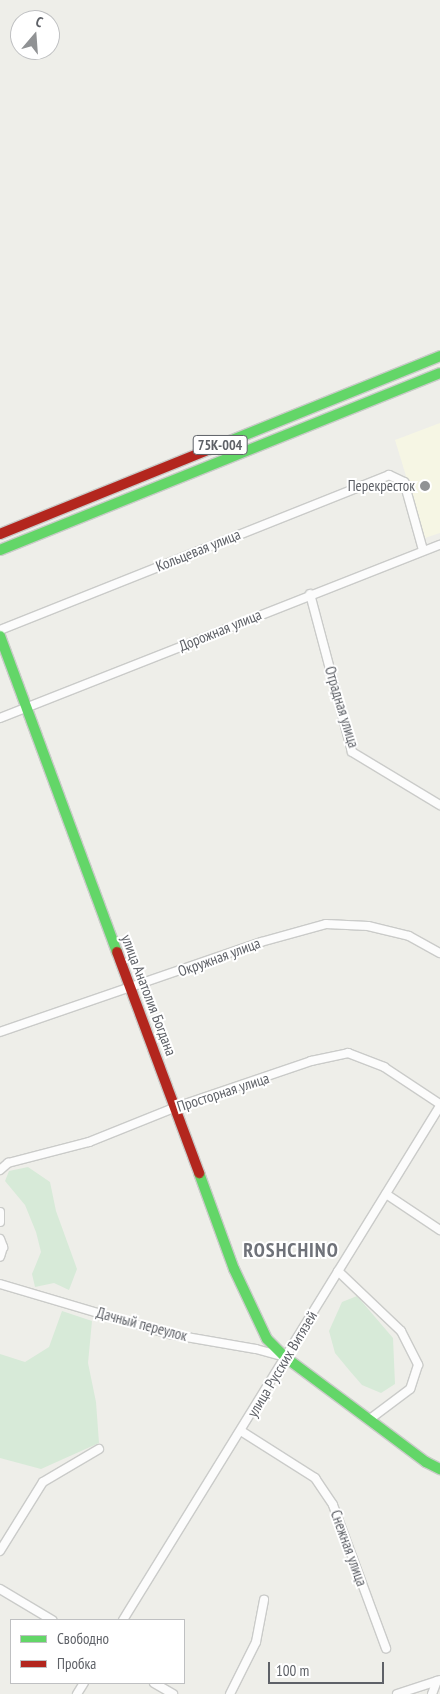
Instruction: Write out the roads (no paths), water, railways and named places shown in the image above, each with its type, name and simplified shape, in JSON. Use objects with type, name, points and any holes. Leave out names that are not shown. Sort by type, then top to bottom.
[{"type":"main road","name":"75К-004","points":[[0,534],[440,356]]},
{"type":"main road","name":"75К-004","points":[[0,550],[440,373]]},
{"type":"main road","name":"улица Анатолия Богдана","points":[[0,636],[129,989],[176,1107],[234,1269],[267,1339],[285,1357],[426,1462],[440,1469]]},
{"type":"street","name":"Кольцевая улица","points":[[0,630],[389,474],[397,476],[404,482],[423,550]]},
{"type":"street","name":"Дорожная улица","points":[[0,718],[310,594],[440,545]]},
{"type":"street","name":"Отрадная улица","points":[[310,594],[352,752],[440,805]]},
{"type":"street","name":"Окружная улица","points":[[0,1032],[261,942],[326,924],[376,928],[409,936],[440,953]]},
{"type":"street","name":"Просторная улица","points":[[0,1170],[8,1163],[89,1142],[176,1107],[311,1061],[348,1053],[384,1067],[440,1105]]},
{"type":"street","name":"улица Русских Витязей","points":[[124,1619],[440,1105]]},
{"type":"street","points":[[386,1194],[440,1230]]},
{"type":"street","points":[[0,1212],[0,1222]]},
{"type":"street","points":[[0,1239],[3,1247],[0,1257]]},
{"type":"street","points":[[338,1271],[401,1331],[418,1366],[410,1389],[370,1419]]},
{"type":"street","name":"Дачный переулок","points":[[0,1284],[169,1334],[256,1349],[285,1357]]},
{"type":"street","name":"Снежная улица","points":[[241,1431],[315,1478],[334,1505],[386,1648]]},
{"type":"street","points":[[0,1551],[43,1482],[99,1449]]},
{"type":"street","points":[[0,1589],[50,1619]]},
{"type":"street","points":[[230,1694],[256,1642],[264,1600]]},
{"type":"street","points":[[156,1684],[173,1694]]},
{"type":"street","points":[[397,1694],[439,1684]]},
{"type":"street","points":[[432,1694],[439,1684]]},
{"type":"place","name":"Перекресток","points":[[425,486]]},
{"type":"district","name":"ROSHCHINO","points":[[291,1250]]}]
